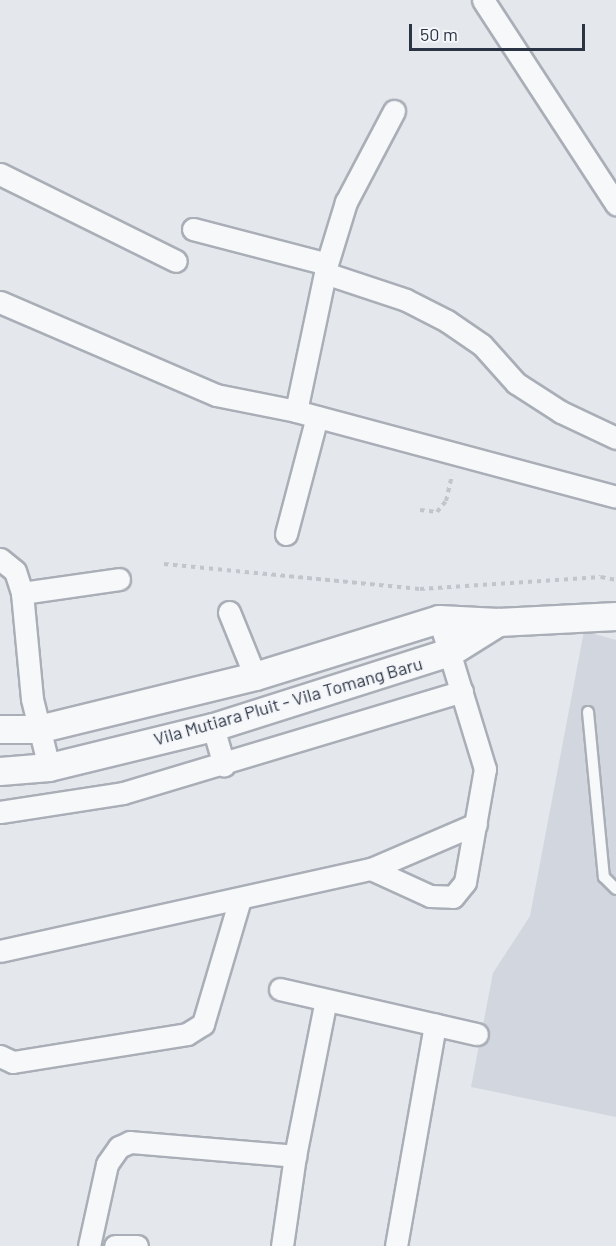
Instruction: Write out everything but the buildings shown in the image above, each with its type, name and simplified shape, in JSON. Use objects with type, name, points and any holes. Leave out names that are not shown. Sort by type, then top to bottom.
[{"type":"street","points":[[483,0],[616,204]]},
{"type":"street","points":[[296,411],[326,269],[351,191],[394,111]]},
{"type":"street","points":[[0,174],[176,261]]},
{"type":"street","points":[[193,229],[326,269],[406,300],[447,321],[482,345],[516,383],[561,412],[616,438]]},
{"type":"street","points":[[0,302],[216,394],[296,411],[616,497]]},
{"type":"street","points":[[286,534],[317,417]]},
{"type":"street","points":[[0,560],[15,571],[22,594],[38,729],[49,766]]},
{"type":"street","points":[[22,594],[119,579]]},
{"type":"street","points":[[229,612],[255,676]]},
{"type":"street","name":"Vila Mutiara Pluit - Vila Tomang Baru","points":[[0,729],[38,729],[255,676],[439,619],[498,622],[616,616]]},
{"type":"street","points":[[371,869],[430,896],[453,897],[465,882],[484,769],[439,619]]},
{"type":"street","name":"Vila Mutiara Pluit - Vila Tomang Baru","points":[[0,771],[49,766],[213,728],[450,652],[498,622]]},
{"type":"street","points":[[0,812],[123,793],[224,765],[462,691]]},
{"type":"street","points":[[213,728],[224,765]]},
{"type":"street","points":[[0,951],[371,869],[476,824]]},
{"type":"street","points":[[0,1056],[14,1062],[187,1034],[203,1024],[240,899]]},
{"type":"street","points":[[280,989],[477,1034]]},
{"type":"street","points":[[282,1246],[295,1156],[326,1000]]},
{"type":"street","points":[[396,1246],[435,1024]]},
{"type":"street","points":[[89,1246],[107,1164],[119,1147],[130,1142],[295,1156]]},
{"type":"street","points":[[115,1246],[137,1246]]},
{"type":"lane","points":[[588,712],[604,877],[616,889]]},
{"type":"path","points":[[420,510],[437,512],[446,501],[458,454]]},
{"type":"path","points":[[164,564],[420,589],[601,577],[616,580]]},
{"type":"shaded area","points":[[584,631],[616,640],[616,1117],[471,1087],[493,973],[530,916]]}]
